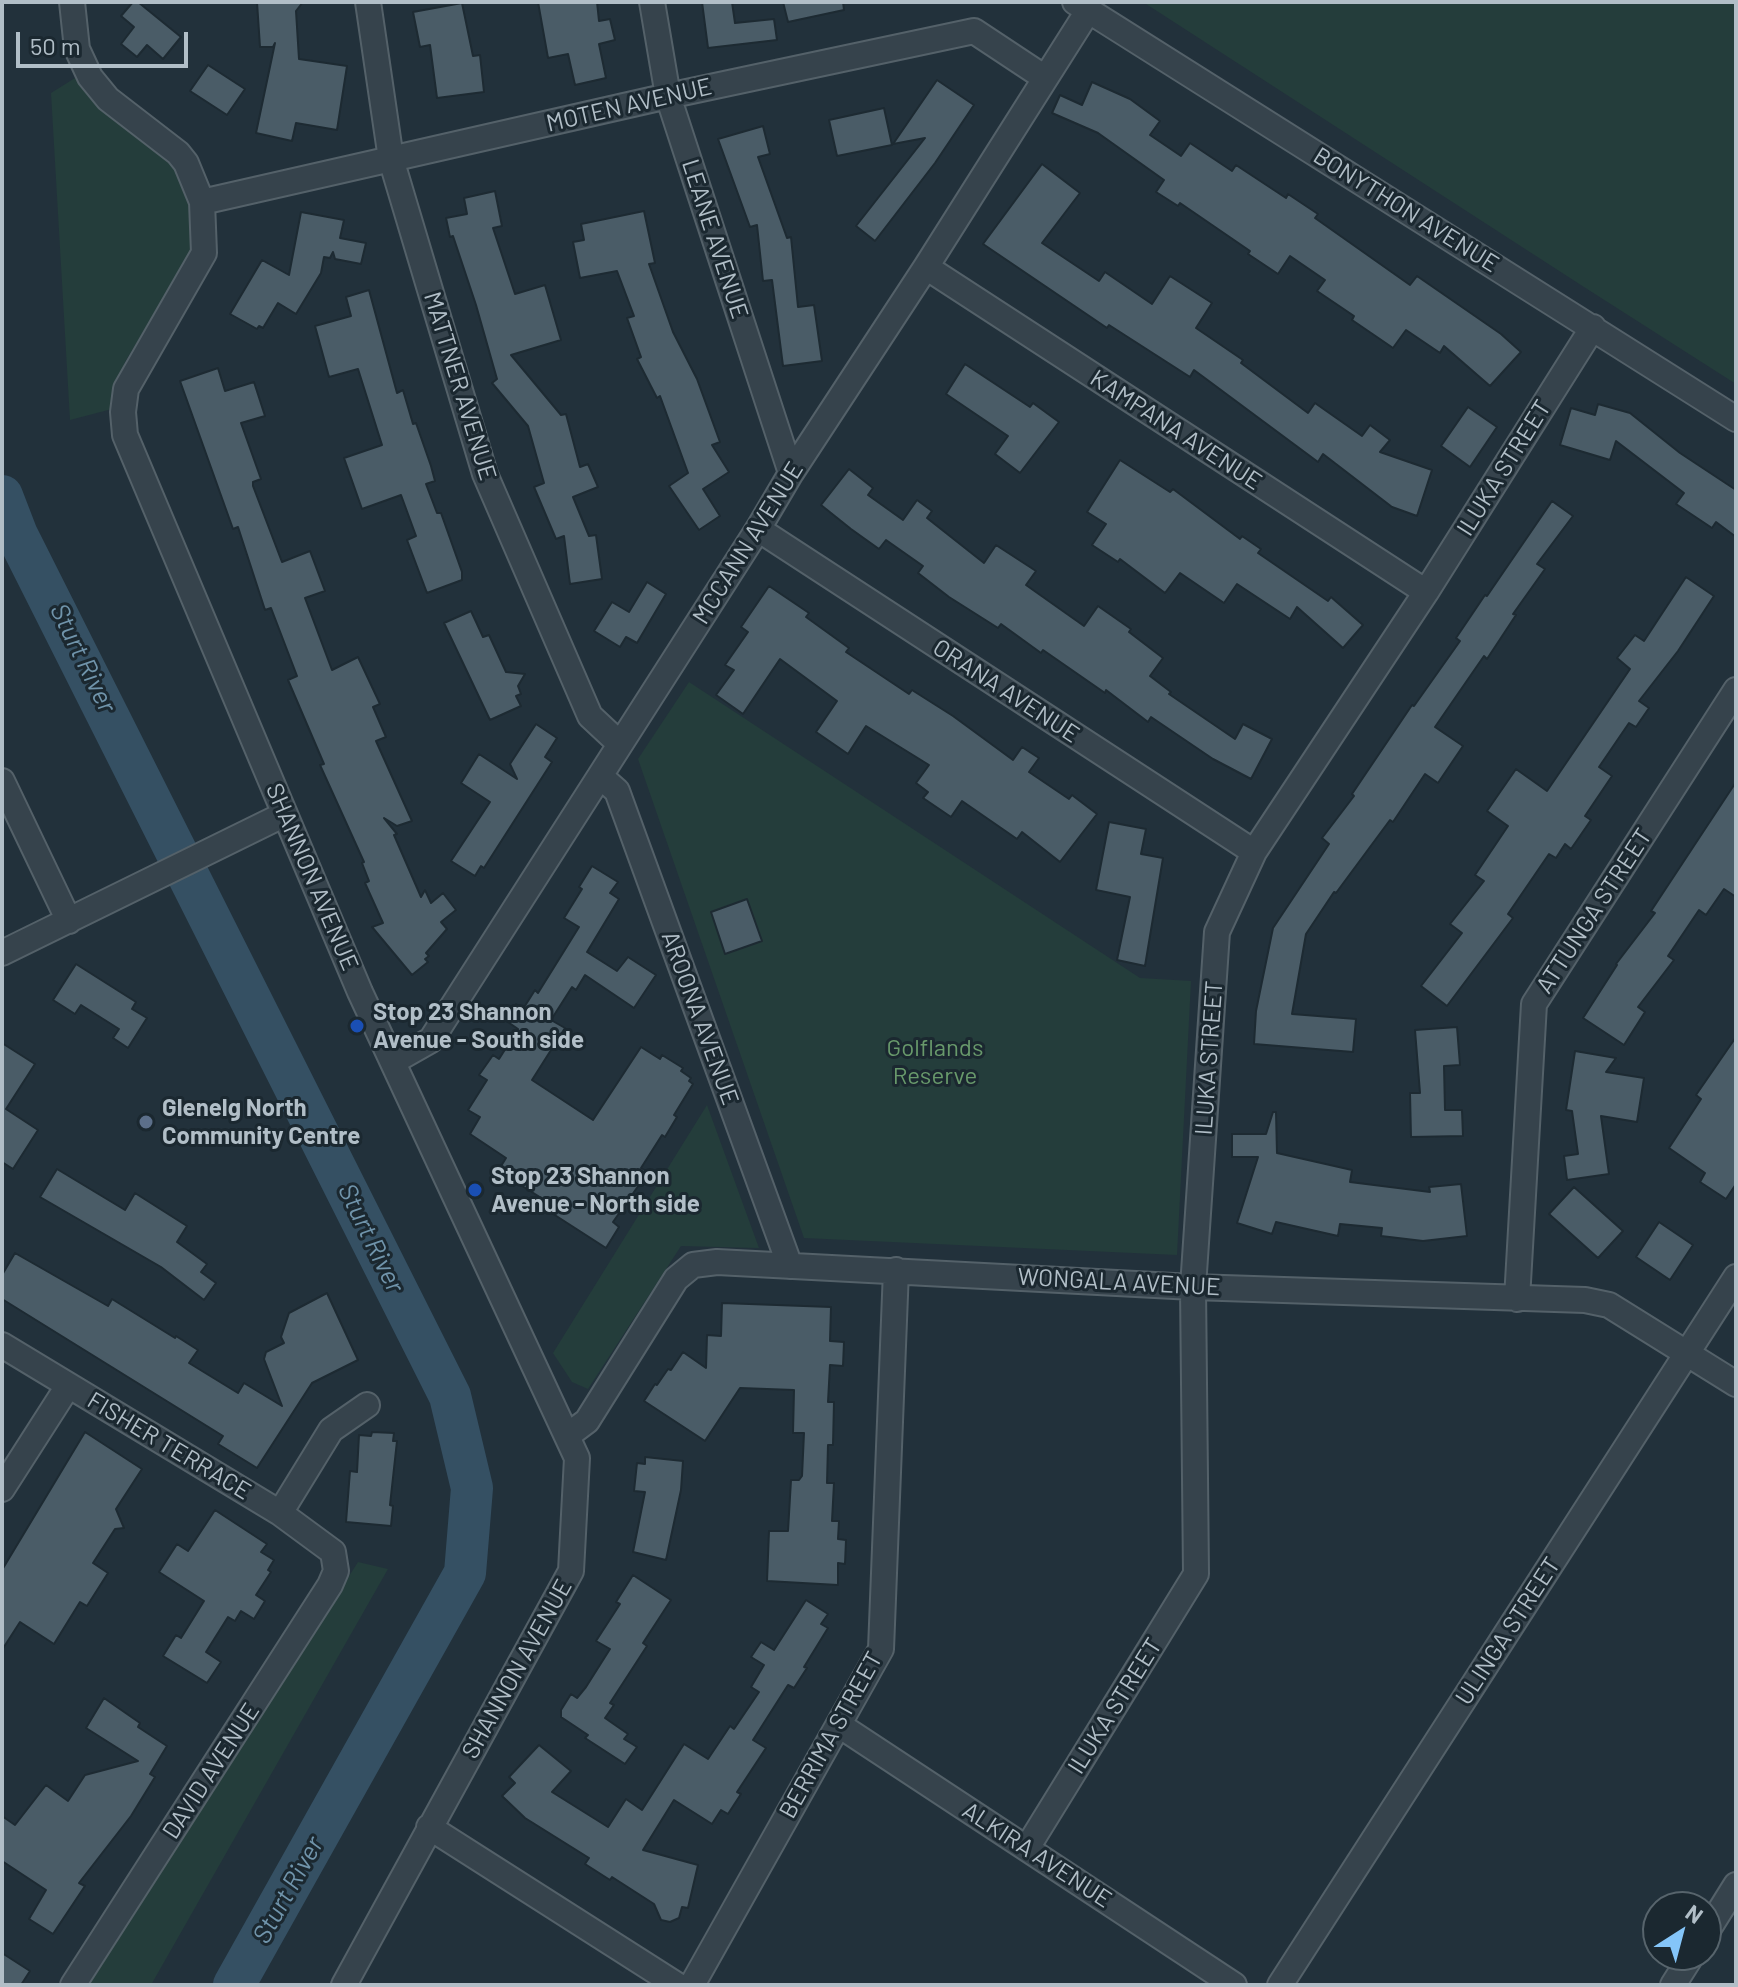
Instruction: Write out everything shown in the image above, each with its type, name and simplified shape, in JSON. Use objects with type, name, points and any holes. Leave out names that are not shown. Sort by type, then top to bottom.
[{"type":"street","name":"SHANNON AVENUE","points":[[72,2],[77,49],[90,77],[108,99],[178,153],[186,163],[202,202],[204,253],[126,389],[123,412],[125,435],[360,992],[577,1458],[571,1571],[344,1985]]},
{"type":"street","name":"MATTNER AVENUE","points":[[368,2],[391,159],[485,474],[590,716],[620,744]]},
{"type":"street","name":"LEANE AVENUE","points":[[652,2],[668,96],[791,473]]},
{"type":"street","name":"MCCANN AVENUE","points":[[394,1061],[431,1040],[1045,78],[1082,6]]},
{"type":"street","name":"BONYTHON AVENUE","points":[[1082,6],[1736,419]]},
{"type":"street","name":"MOTEN AVENUE","points":[[202,202],[668,96],[974,31],[1045,78]]},
{"type":"street","name":"KAMPANA AVENUE","points":[[926,267],[1426,592]]},
{"type":"street","name":"ILUKA STREET","points":[[1027,1848],[1196,1574],[1193,1287],[1217,932],[1254,852],[1426,592],[1593,327]]},
{"type":"street","name":"ORANA AVENUE","points":[[758,529],[1254,852]]},
{"type":"street","name":"ATTUNGA STREET","points":[[1517,1299],[1534,1004],[1736,690]]},
{"type":"street","name":"AROONA AVENUE","points":[[600,776],[617,791],[790,1266]]},
{"type":"street","points":[[2,781],[69,921]]},
{"type":"street","points":[[2,953],[285,814]]},
{"type":"street","name":"WONGALA AVENUE","points":[[567,1436],[587,1421],[676,1279],[693,1265],[717,1262],[1193,1287],[1585,1300],[1609,1305],[1736,1384]]},
{"type":"street","name":"BERRIMA STREET","points":[[692,1985],[881,1649],[896,1270]]},
{"type":"street","name":"ULINGA STREET","points":[[1280,1985],[1736,1277]]},
{"type":"street","name":"FISHER TERRACE","points":[[2,1345],[280,1513],[333,1552]]},
{"type":"street","points":[[2,1489],[68,1386]]},
{"type":"street","points":[[280,1513],[331,1430],[367,1405]]},
{"type":"street","name":"DAVID AVENUE","points":[[73,1985],[330,1585],[336,1571],[333,1552]]},
{"type":"street","name":"ALKIRA AVENUE","points":[[839,1725],[1234,1985]]},
{"type":"street","points":[[429,1827],[677,1985]]},
{"type":"street","points":[[1722,1907],[1736,1885]]},
{"type":"green space","points":[[1143,2],[1736,2],[1736,384],[1584,287]]},
{"type":"green space","points":[[75,78],[102,107],[167,158],[182,178],[191,204],[194,231],[191,252],[125,362],[112,409],[70,420],[51,93]]},
{"type":"green space","name":"Golflands Reserve","points":[[689,682],[1140,978],[1191,981],[1177,1255],[804,1238],[638,759]]},
{"type":"green space","points":[[707,1105],[759,1248],[681,1246],[588,1389],[572,1382],[553,1353]]},
{"type":"green space","points":[[358,1562],[388,1569],[151,1985],[89,1985]]},
{"type":"building","points":[[133,2],[138,2],[181,37],[163,59],[147,45],[137,57],[121,44],[134,27],[121,16]]},
{"type":"building","points":[[257,2],[303,2],[296,11],[299,59],[347,66],[337,130],[296,123],[292,141],[256,133],[275,43],[273,47],[260,47]]},
{"type":"building","points":[[538,2],[597,2],[599,21],[610,19],[615,40],[599,44],[606,78],[575,85],[568,54],[548,58]]},
{"type":"building","points":[[702,2],[732,2],[735,23],[774,19],[777,40],[708,48]]},
{"type":"building","points":[[783,2],[843,2],[844,10],[788,22]]},
{"type":"building","points":[[462,3],[473,56],[480,55],[484,92],[437,98],[430,45],[420,47],[413,12]]},
{"type":"building","points":[[208,65],[245,89],[227,115],[190,91]]},
{"type":"building","points":[[937,80],[974,105],[935,163],[875,241],[856,226],[925,138],[893,144]]},
{"type":"building","points":[[1092,82],[1130,99],[1160,121],[1150,135],[1181,156],[1190,143],[1232,171],[1236,165],[1286,198],[1288,194],[1318,214],[1315,218],[1410,285],[1417,276],[1501,334],[1521,352],[1490,386],[1444,346],[1440,353],[1406,330],[1393,348],[1317,291],[1325,280],[1290,256],[1278,274],[1180,203],[1178,206],[1156,192],[1164,180],[1098,133],[1052,113],[1060,95],[1082,105]]},
{"type":"building","points":[[884,108],[892,145],[837,156],[829,120]]},
{"type":"building","points":[[763,126],[770,154],[758,157],[787,238],[791,237],[798,307],[814,305],[822,361],[783,366],[772,280],[763,281],[757,225],[750,227],[718,139]]},
{"type":"building","points":[[1042,164],[1080,193],[1042,243],[1099,281],[1105,272],[1152,304],[1170,276],[1212,303],[1196,328],[1243,360],[1241,363],[1308,413],[1315,403],[1362,436],[1370,425],[1390,440],[1380,452],[1432,470],[1417,516],[1392,507],[1323,454],[1318,462],[1194,370],[1190,377],[1109,325],[1107,328],[983,244]]},
{"type":"building","points":[[495,191],[502,226],[493,228],[515,294],[545,285],[561,340],[511,355],[561,415],[566,414],[580,467],[588,464],[598,487],[573,497],[589,536],[596,535],[602,579],[570,584],[564,536],[556,539],[534,487],[544,483],[528,426],[492,383],[497,379],[476,305],[453,236],[450,237],[446,218],[467,214],[464,198]]},
{"type":"building","points":[[644,211],[655,263],[649,264],[673,332],[697,379],[720,442],[712,445],[729,472],[703,489],[720,516],[699,530],[669,486],[688,473],[660,396],[657,398],[637,359],[641,357],[627,318],[634,316],[617,271],[580,278],[573,242],[584,240],[581,224]]},
{"type":"building","points":[[301,212],[344,220],[340,238],[366,243],[361,264],[335,259],[333,252],[330,258],[324,257],[321,273],[296,314],[278,303],[263,328],[259,326],[257,329],[230,314],[262,260],[289,275]]},
{"type":"building","points":[[369,290],[397,393],[403,390],[431,466],[435,481],[426,484],[437,513],[441,513],[462,572],[462,580],[427,593],[407,540],[416,536],[401,495],[362,509],[344,458],[382,445],[358,369],[329,377],[315,326],[351,316],[346,297]]},
{"type":"building","points":[[965,364],[1030,407],[1033,403],[1059,422],[1020,473],[995,454],[1008,436],[946,394]]},
{"type":"building","points":[[218,368],[225,391],[254,382],[265,416],[241,423],[261,479],[253,482],[253,486],[282,562],[310,551],[325,591],[305,598],[332,670],[358,657],[380,704],[373,707],[386,737],[376,741],[412,821],[397,826],[384,818],[397,834],[394,835],[421,897],[425,890],[431,903],[443,893],[456,910],[441,922],[447,929],[426,953],[428,962],[412,975],[372,927],[383,923],[365,883],[369,881],[364,862],[320,765],[324,764],[288,680],[297,676],[271,608],[265,610],[238,527],[233,529],[180,381]]},
{"type":"building","points":[[1598,404],[1630,413],[1680,453],[1736,490],[1736,537],[1716,522],[1712,528],[1676,504],[1684,493],[1616,441],[1610,460],[1560,445],[1571,408],[1595,415]]},
{"type":"building","points":[[1468,407],[1497,427],[1470,467],[1441,446]]},
{"type":"building","points":[[1120,460],[1170,492],[1173,489],[1240,539],[1242,536],[1261,549],[1258,553],[1328,601],[1331,597],[1363,625],[1343,648],[1297,607],[1290,619],[1237,584],[1224,603],[1180,573],[1165,593],[1120,559],[1118,562],[1092,545],[1106,524],[1087,512]]},
{"type":"building","points":[[849,469],[873,488],[868,495],[903,520],[917,500],[932,511],[927,518],[984,563],[996,545],[1036,571],[1026,585],[1084,626],[1098,606],[1131,629],[1129,632],[1163,658],[1150,676],[1171,692],[1169,694],[1235,739],[1243,724],[1272,739],[1251,779],[1213,759],[1151,717],[1148,722],[1106,690],[1105,693],[1043,650],[1041,653],[1001,624],[998,628],[949,597],[918,573],[923,566],[886,540],[879,549],[851,529],[821,505]]},
{"type":"building","points":[[1552,501],[1573,516],[1537,564],[1545,569],[1513,614],[1516,615],[1435,727],[1463,746],[1438,783],[1425,774],[1393,822],[1390,820],[1334,892],[1306,934],[1292,1014],[1356,1019],[1353,1052],[1254,1044],[1256,1011],[1273,928],[1329,844],[1322,838],[1354,796],[1352,794],[1412,705],[1460,641],[1456,638]]},
{"type":"building","points":[[1686,577],[1714,596],[1678,651],[1639,701],[1649,708],[1636,727],[1629,723],[1599,767],[1612,776],[1585,816],[1591,820],[1571,849],[1565,844],[1556,858],[1549,854],[1508,914],[1513,918],[1447,1006],[1421,986],[1462,933],[1450,924],[1484,881],[1475,875],[1508,826],[1487,811],[1516,769],[1547,791],[1630,669],[1617,658],[1635,635],[1644,641]]},
{"type":"building","points":[[647,582],[666,594],[637,643],[626,637],[620,647],[594,631],[612,602],[629,612]]},
{"type":"building","points":[[769,586],[809,613],[806,617],[849,648],[846,652],[909,694],[912,690],[953,716],[1013,760],[1022,747],[1039,758],[1029,772],[1069,799],[1072,795],[1097,814],[1060,862],[1022,832],[1017,839],[962,801],[951,817],[923,798],[928,792],[916,783],[929,765],[866,726],[848,754],[816,732],[837,701],[780,659],[743,714],[716,695],[734,670],[725,665],[748,632],[741,627]]},
{"type":"building","points":[[471,611],[483,637],[489,635],[506,672],[525,674],[518,686],[521,694],[516,696],[521,706],[490,720],[444,623]]},
{"type":"building","points":[[536,724],[557,738],[545,757],[552,762],[484,868],[481,866],[475,876],[451,861],[490,802],[461,783],[479,754],[517,779],[510,764]]},
{"type":"building","points":[[1736,782],[1736,897],[1724,889],[1706,915],[1699,910],[1668,956],[1674,960],[1638,1007],[1645,1012],[1624,1045],[1583,1018],[1616,964],[1655,913],[1651,911]]},
{"type":"building","points":[[1109,822],[1146,829],[1141,854],[1163,858],[1145,966],[1117,960],[1130,897],[1096,890]]},
{"type":"building","points":[[592,866],[618,882],[610,893],[619,899],[587,952],[617,971],[628,957],[656,975],[634,1008],[585,975],[576,990],[572,987],[551,1020],[565,1028],[532,1080],[593,1120],[641,1047],[683,1068],[681,1071],[691,1078],[689,1081],[693,1084],[665,1137],[662,1135],[641,1168],[648,1172],[613,1222],[619,1227],[606,1248],[547,1210],[551,1204],[498,1171],[506,1158],[470,1134],[480,1117],[468,1110],[487,1080],[479,1075],[493,1055],[499,1059],[518,1029],[505,1020],[516,1004],[523,1009],[535,990],[538,993],[579,927],[564,918]]},
{"type":"building","points":[[747,899],[762,941],[725,954],[711,912]]},
{"type":"building","points":[[76,964],[136,1002],[132,1009],[147,1018],[128,1048],[113,1038],[119,1029],[81,1005],[75,1014],[53,1000]]},
{"type":"building","points":[[1457,1027],[1460,1065],[1444,1066],[1445,1110],[1462,1110],[1463,1136],[1411,1137],[1410,1093],[1420,1093],[1415,1030]]},
{"type":"building","points":[[1736,1037],[1736,1184],[1726,1199],[1700,1182],[1705,1173],[1669,1148],[1701,1099],[1696,1095]]},
{"type":"building","points":[[2,1043],[35,1064],[6,1109],[38,1130],[13,1169],[2,1162]]},
{"type":"building","points":[[1575,1051],[1616,1058],[1606,1072],[1644,1078],[1637,1122],[1601,1116],[1609,1174],[1567,1180],[1564,1156],[1578,1154],[1572,1111],[1566,1110]]},
{"type":"building","points":[[1273,1112],[1276,1112],[1277,1153],[1352,1170],[1350,1182],[1430,1192],[1429,1187],[1461,1184],[1467,1236],[1423,1241],[1381,1236],[1382,1228],[1340,1224],[1338,1236],[1276,1222],[1272,1234],[1237,1223],[1258,1157],[1232,1157],[1232,1134],[1266,1134]]},
{"type":"building","points":[[57,1169],[125,1210],[135,1193],[187,1226],[177,1242],[207,1264],[201,1272],[216,1283],[204,1300],[161,1267],[40,1197]]},
{"type":"building","points":[[1574,1187],[1623,1231],[1598,1258],[1549,1214]]},
{"type":"building","points":[[1659,1222],[1693,1245],[1670,1280],[1636,1257]]},
{"type":"building","points":[[15,1253],[108,1306],[112,1299],[176,1336],[198,1350],[189,1363],[238,1393],[244,1383],[282,1406],[264,1359],[266,1352],[284,1343],[281,1337],[289,1313],[327,1293],[358,1360],[312,1383],[257,1468],[218,1444],[223,1436],[2,1299],[2,1275]]},
{"type":"building","points":[[722,1303],[831,1307],[830,1341],[844,1342],[843,1366],[830,1365],[828,1402],[834,1402],[833,1445],[828,1445],[827,1483],[834,1483],[832,1521],[839,1521],[838,1539],[846,1540],[845,1564],[838,1563],[838,1585],[767,1581],[769,1531],[788,1531],[791,1480],[799,1480],[802,1476],[804,1433],[793,1433],[794,1390],[740,1388],[705,1441],[644,1401],[683,1352],[706,1368],[707,1335],[721,1336]]},
{"type":"building","points":[[85,1432],[142,1469],[116,1509],[124,1528],[115,1529],[93,1563],[108,1573],[87,1606],[80,1602],[54,1644],[20,1622],[2,1650],[2,1570]]},
{"type":"building","points":[[372,1432],[394,1433],[393,1441],[397,1441],[390,1505],[393,1506],[391,1526],[346,1522],[350,1471],[357,1472],[359,1435],[371,1436]]},
{"type":"building","points":[[645,1457],[683,1461],[681,1490],[666,1560],[633,1552],[645,1492],[634,1491],[637,1463],[645,1464]]},
{"type":"building","points":[[215,1510],[267,1544],[261,1552],[274,1560],[268,1570],[271,1572],[256,1595],[265,1601],[254,1619],[241,1611],[235,1621],[228,1617],[206,1652],[221,1662],[207,1683],[163,1656],[176,1635],[181,1638],[204,1601],[159,1572],[177,1544],[188,1551]]},
{"type":"building","points":[[633,1575],[671,1600],[643,1643],[647,1646],[610,1703],[614,1705],[605,1718],[628,1734],[624,1739],[637,1747],[625,1764],[585,1738],[588,1735],[561,1717],[561,1710],[571,1694],[577,1698],[586,1687],[610,1649],[596,1641],[620,1604],[616,1602]]},
{"type":"building","points":[[806,1600],[828,1614],[821,1624],[828,1628],[794,1688],[788,1685],[753,1740],[766,1748],[737,1792],[741,1794],[728,1814],[721,1810],[712,1824],[674,1800],[643,1850],[698,1865],[688,1908],[682,1907],[679,1918],[670,1922],[661,1920],[654,1904],[585,1864],[589,1858],[525,1818],[502,1796],[515,1783],[509,1777],[539,1745],[571,1771],[552,1792],[608,1827],[626,1799],[642,1810],[684,1744],[708,1759],[730,1726],[734,1729],[759,1692],[751,1687],[764,1665],[751,1657],[761,1642],[774,1650]]},
{"type":"building","points":[[104,1698],[140,1723],[138,1727],[167,1746],[150,1774],[155,1777],[131,1816],[79,1883],[85,1886],[53,1934],[29,1919],[46,1890],[2,1861],[2,1816],[15,1825],[46,1785],[68,1801],[85,1775],[138,1761],[86,1728]]},
{"type":"building","points":[[2,1953],[30,1971],[21,1985],[2,1985]]},
{"type":"waterway","name":"Sturt River","points":[[2,496],[17,535],[450,1396],[472,1488],[465,1573],[234,1985]]},
{"type":"place","name":"Stop 23 Shannon Avenue - South side","points":[[357,1026]]},
{"type":"place","name":"Glenelg North Community Centre","points":[[146,1122]]},
{"type":"place","name":"Stop 23 Shannon Avenue - North side","points":[[475,1190]]}]
